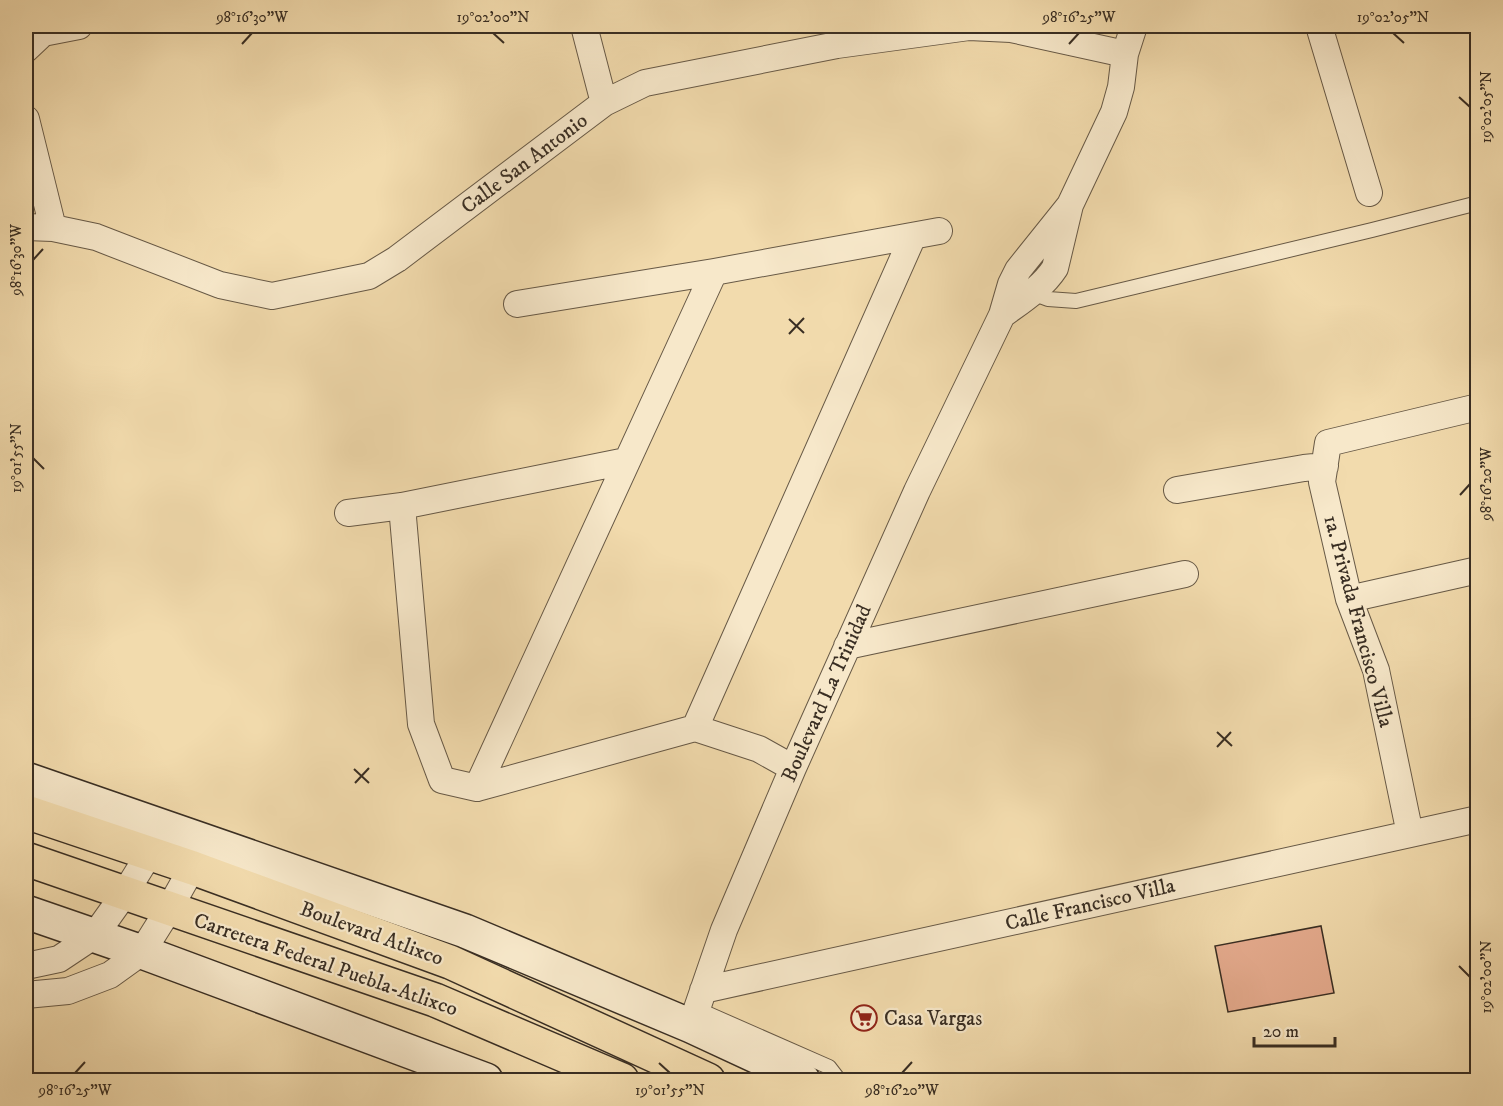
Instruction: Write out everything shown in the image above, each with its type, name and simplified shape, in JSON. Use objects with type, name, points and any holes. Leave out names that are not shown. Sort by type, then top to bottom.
[{"type":"main road","name":"Boulevard Atlixco","points":[[26,812],[158,840],[200,854],[450,962],[675,1073],[708,1080]]},
{"type":"main road","name":"Carretera Federal Puebla-Atlixco","points":[[26,859],[435,1000],[622,1080]]},
{"type":"street","points":[[26,49],[43,33],[79,26]]},
{"type":"street","points":[[584,26],[604,103]]},
{"type":"street","name":"Boulevard La Trinidad","points":[[675,1073],[724,930],[793,768],[951,419],[1002,315],[1021,289],[1021,265],[1070,206],[1114,112],[1121,87],[1125,54],[1134,26]]},
{"type":"street","points":[[1319,26],[1369,193]]},
{"type":"street","name":"Calle San Antonio","points":[[26,227],[53,228],[96,237],[220,285],[272,296],[369,276],[397,259],[604,103],[645,83],[834,35],[969,27],[1011,29],[1125,54]]},
{"type":"street","points":[[26,119],[53,228]]},
{"type":"street","points":[[516,304],[714,272],[939,231]]},
{"type":"street","points":[[695,728],[913,236]]},
{"type":"street","points":[[477,789],[714,272]]},
{"type":"street","points":[[1177,490],[1304,468],[1326,454],[1478,406]]},
{"type":"street","name":"1a. Privada Francisco Villa","points":[[1326,454],[1322,482],[1349,599],[1376,670],[1410,834]]},
{"type":"street","points":[[348,513],[402,506],[626,461]]},
{"type":"street","points":[[402,506],[421,724],[441,780],[477,789],[695,728],[759,749],[793,768]]},
{"type":"street","points":[[1349,599],[1478,570]]},
{"type":"street","points":[[847,646],[1185,574]]},
{"type":"street","points":[[26,779],[158,840],[95,935],[59,959],[26,966]]},
{"type":"street","name":"Calle Francisco Villa","points":[[697,1008],[1478,819]]},
{"type":"street","points":[[26,994],[68,991],[79,987],[111,975],[142,951],[200,854],[465,931],[697,1008],[775,1065],[803,1080]]},
{"type":"street","points":[[26,912],[142,951],[486,1080]]},
{"type":"lane","points":[[1021,289],[1048,299],[1076,301],[1372,231],[1478,202]]},
{"type":"lane","points":[[697,1008],[829,1067],[839,1080]]},
{"type":"building","points":[[1321,926],[1334,993],[1228,1012],[1215,946]]},
{"type":"place","name":"Casa Vargas","points":[[864,1018]]}]
